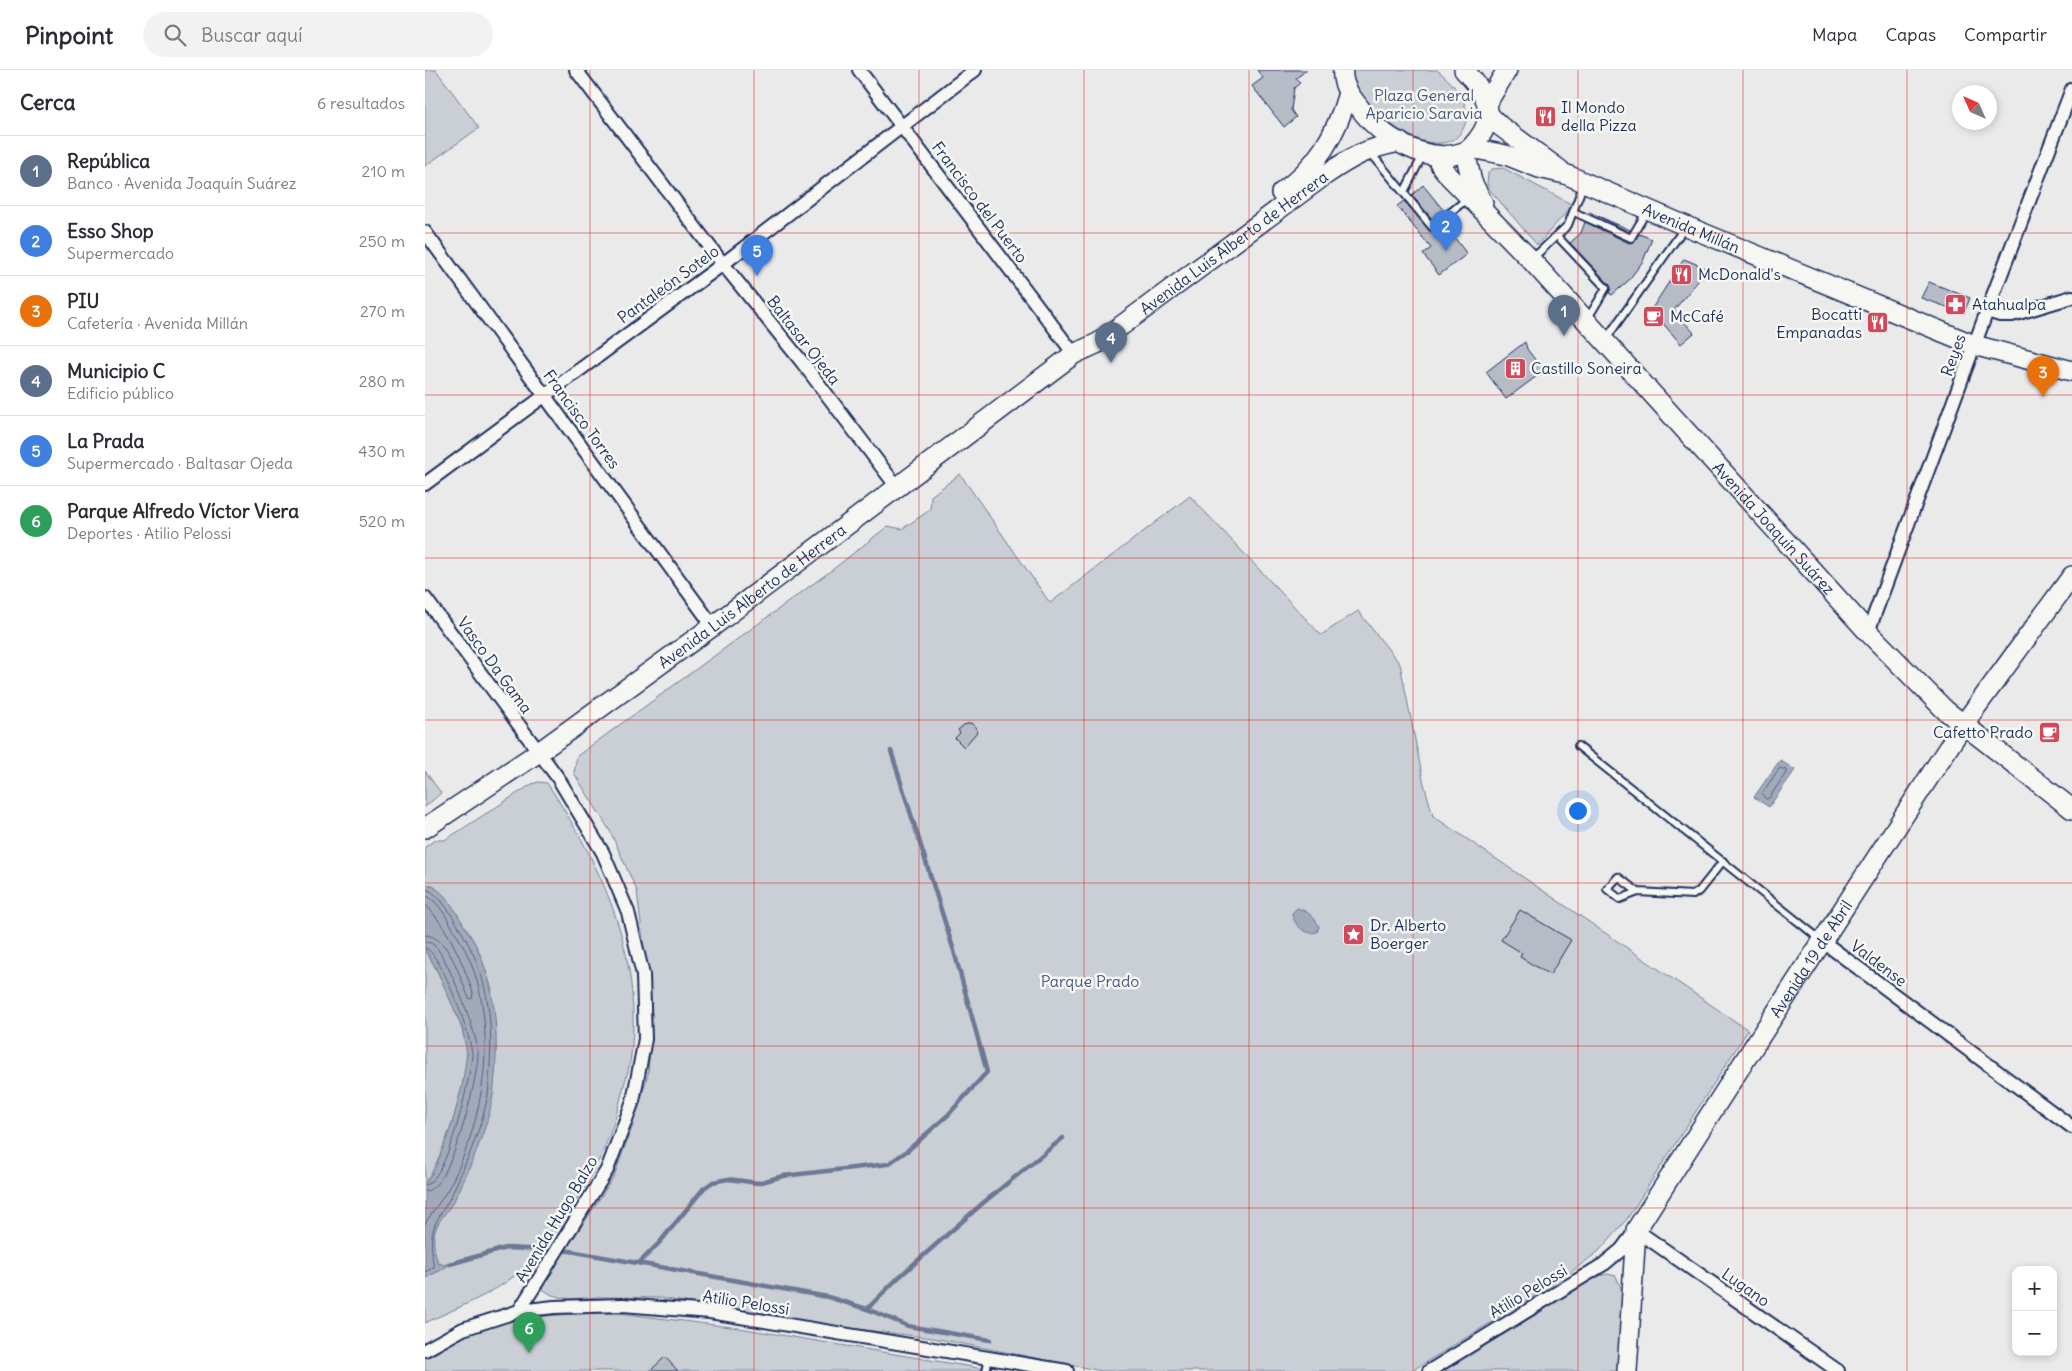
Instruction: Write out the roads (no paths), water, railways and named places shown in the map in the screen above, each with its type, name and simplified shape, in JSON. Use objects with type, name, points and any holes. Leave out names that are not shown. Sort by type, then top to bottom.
[{"type":"street","name":"Baltasar Ojeda","points":[[576,70],[723,264],[803,362],[897,487]]},
{"type":"street","name":"Francisco del Puerto","points":[[859,70],[1073,354]]},
{"type":"street","name":"Pantaleón Sotelo","points":[[425,484],[723,264],[975,70]]},
{"type":"street","name":"Avenida Millán","points":[[1464,70],[1473,80],[1488,109],[1500,126],[1565,174],[1686,226],[1974,344],[2029,361],[2072,371]]},
{"type":"street","points":[[1468,150],[1482,134],[1488,109],[1507,70]]},
{"type":"street","points":[[1342,72],[1348,93],[1364,115],[1381,131],[1400,142],[1429,154]]},
{"type":"street","name":"Reyes","points":[[1868,632],[1974,344],[2072,89]]},
{"type":"street","name":"Avenida Luis Alberto de Herrera","points":[[425,828],[539,752],[713,626],[1073,354],[1090,334],[1293,184],[1320,156],[1335,131],[1348,93]]},
{"type":"street","name":"Avenida Luis Alberto de Herrera","points":[[1073,354],[1098,343],[1350,158],[1368,149],[1400,142]]},
{"type":"street","name":"Avenida Millán","points":[[1429,154],[1445,156],[1468,150],[1506,155],[1539,168],[1565,174]]},
{"type":"street","name":"Avenida Joaquín Suárez","points":[[1468,150],[1471,182],[1497,225]]},
{"type":"street","name":"Avenida Joaquín Suárez","points":[[1429,154],[1531,260],[1868,632],[1945,710],[2072,809]]},
{"type":"street","name":"Francisco Torres","points":[[425,232],[713,626]]},
{"type":"street","points":[[1987,310],[2000,315],[2012,315],[2072,297]]},
{"type":"street","name":"Avenida 19 de Abril","points":[[1627,1371],[1637,1230],[1963,725],[2072,576]]},
{"type":"street","name":"Vasco Da Gama","points":[[425,598],[539,752]]},
{"type":"street","name":"Avenida Hugo Balzo","points":[[519,1311],[607,1170],[633,1101],[645,1039],[643,975],[628,912],[603,853],[558,778],[539,752]]},
{"type":"street","name":"Valdense","points":[[1822,941],[2072,1127]]},
{"type":"street","name":"Atilio Pelossi","points":[[1429,1371],[1604,1264],[1621,1250],[1637,1230]]},
{"type":"street","name":"Lugano","points":[[1637,1230],[1838,1371]]},
{"type":"street","name":"Atilio Pelossi","points":[[425,1350],[463,1329],[519,1311],[587,1305],[664,1307],[719,1314],[1067,1371]]},
{"type":"lane","points":[[1368,149],[1432,227],[1469,197]]},
{"type":"lane","points":[[1403,192],[1429,154]]},
{"type":"lane","points":[[1531,260],[1568,226],[1584,183]]},
{"type":"lane","points":[[1574,212],[1631,238],[1648,210]]},
{"type":"lane","points":[[1605,341],[1686,226]]},
{"type":"lane","points":[[1557,236],[1606,288],[1586,321]]},
{"type":"lane","name":"Valdense","points":[[1578,746],[1822,941]]},
{"type":"lane","points":[[1638,892],[1693,895],[1699,891],[1723,861]]},
{"type":"lane","points":[[986,1371],[989,1358]]},
{"type":"water","points":[[1780,760],[1795,770],[1769,807],[1754,797]]},
{"type":"water","points":[[425,884],[438,890],[449,901],[477,947],[490,984],[495,1021],[496,1058],[493,1095],[484,1131],[459,1191],[435,1231],[434,1239],[438,1263],[444,1265],[453,1262],[425,1278],[425,1183],[435,1169],[452,1124],[462,1086],[467,1053],[462,1027],[435,966],[425,950]]},
{"type":"water","points":[[1297,908],[1313,917],[1319,927],[1317,932],[1304,931],[1297,925],[1292,913]]},
{"type":"waterway","points":[[639,1263],[660,1242],[704,1188],[713,1182],[728,1179],[758,1183],[783,1176],[888,1164],[907,1151],[948,1115],[987,1072],[954,951],[891,751]]},
{"type":"waterway","points":[[867,1309],[898,1278],[983,1203],[1063,1138]]},
{"type":"waterway","points":[[450,1264],[506,1248],[570,1251],[828,1297],[867,1309],[908,1326],[990,1340]]},
{"type":"place","name":"Il Mondo della Pizza","points":[[1545,116]]},
{"type":"place","name":"Esso Shop","points":[[1446,251]]},
{"type":"place","name":"McDonald's","points":[[1682,274]]},
{"type":"place","name":"La Prada","points":[[757,276]]},
{"type":"place","name":"Atahualpa","points":[[1956,304]]},
{"type":"place","name":"McCafé","points":[[1654,316]]},
{"type":"place","name":"Bocatti Empanadas","points":[[1878,323]]},
{"type":"place","name":"República","points":[[1564,336]]},
{"type":"place","name":"Municipio C","points":[[1111,363]]},
{"type":"place","name":"Castillo Soneira","points":[[1515,368]]},
{"type":"place","name":"PIU","points":[[2043,397]]},
{"type":"place","name":"Cafetto Prado","points":[[2049,732]]},
{"type":"place","name":"Dr. Alberto Boerger","points":[[1354,934]]},
{"type":"place","name":"Parque Alfredo Víctor Viera","points":[[529,1353]]},
{"type":"park label","name":"Plaza General Aparicio Saravia","points":[[1424,104]]},
{"type":"park label","name":"Parque Prado","points":[[1090,981]]}]
